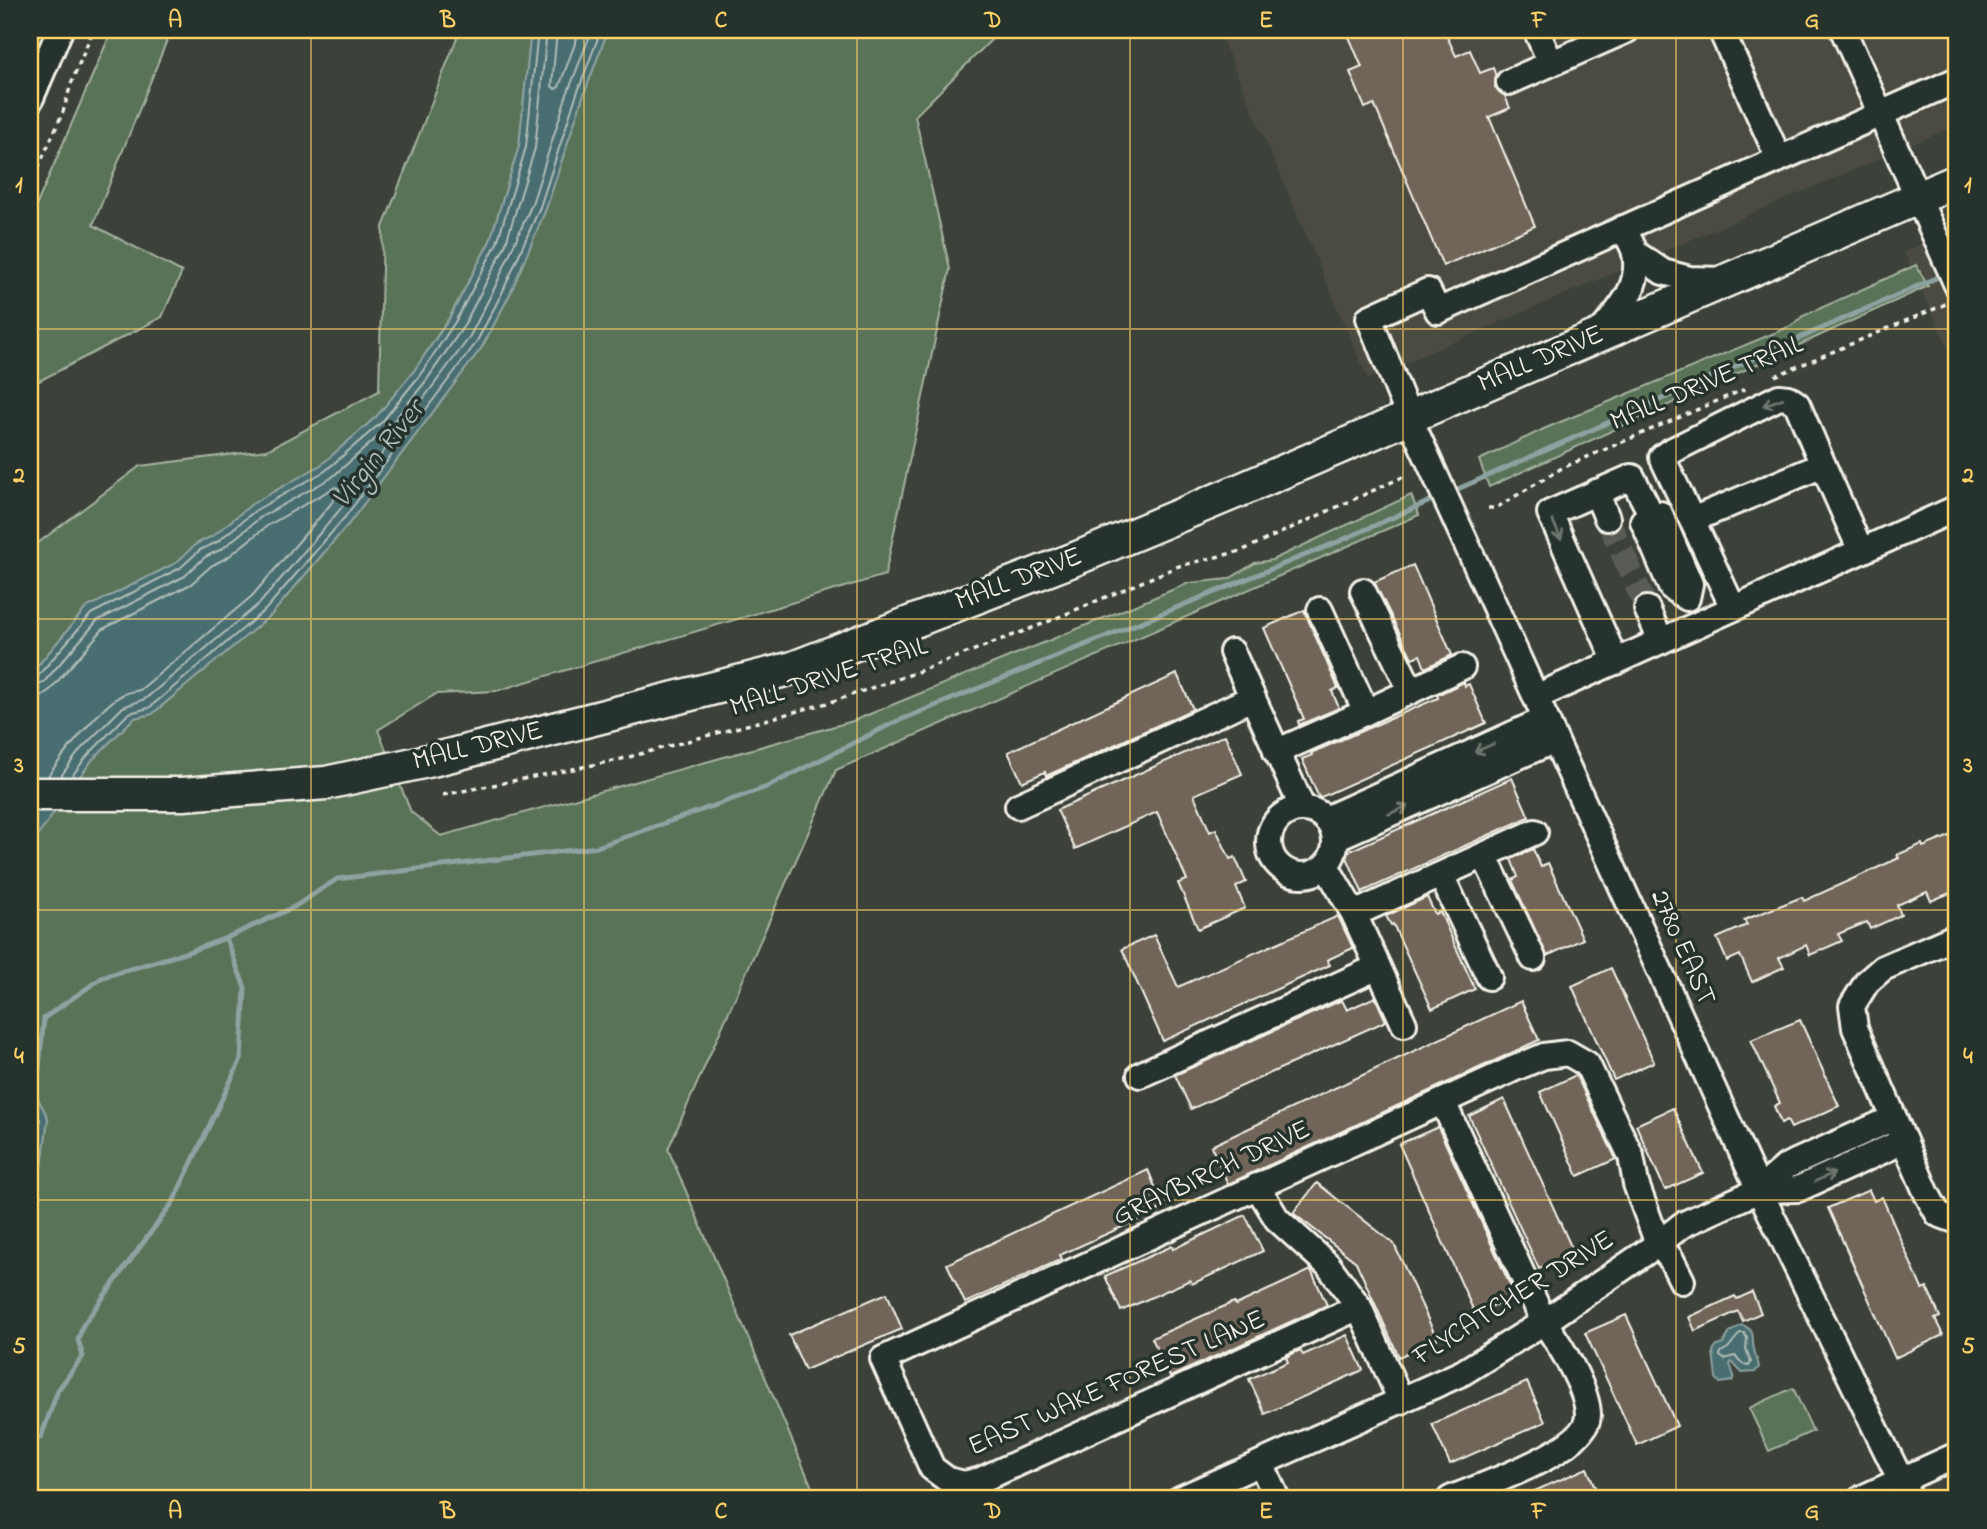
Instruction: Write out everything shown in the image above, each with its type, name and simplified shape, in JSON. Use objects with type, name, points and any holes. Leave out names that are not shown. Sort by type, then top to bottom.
[{"type":"main road","name":"MALL DRIVE","points":[[30,794],[183,794],[327,783],[432,760],[793,668],[1075,559],[1957,181]]},
{"type":"street","points":[[30,96],[60,30]]},
{"type":"street","points":[[1536,30],[1551,63]]},
{"type":"street","points":[[1509,82],[1627,30]]},
{"type":"street","points":[[1721,30],[1779,159]]},
{"type":"street","points":[[1843,30],[1936,236],[1952,294]]},
{"type":"street","points":[[1597,336],[1626,302],[1636,281],[1635,253],[1623,228],[1957,80]]},
{"type":"street","name":"2780 EAST","points":[[1623,228],[1438,311],[1429,291],[1369,318],[1409,417],[1759,1190],[1905,1490]]},
{"type":"street","points":[[1635,253],[1663,272],[1690,279],[1728,280]]},
{"type":"street","points":[[1733,608],[1662,457],[1779,397],[1788,398],[1797,404],[1861,551]]},
{"type":"street","points":[[1692,520],[1823,465]]},
{"type":"street","points":[[1616,662],[1550,513],[1632,477],[1690,584],[1687,598],[1699,624]]},
{"type":"street","points":[[1596,492],[1607,518]]},
{"type":"street","points":[[1331,828],[1546,719],[1616,662],[1957,508]]},
{"type":"street","points":[[1363,590],[1412,691]]},
{"type":"street","points":[[1647,609],[1661,641]]},
{"type":"street","points":[[1320,610],[1366,712]]},
{"type":"street","points":[[1232,652],[1303,809]]},
{"type":"street","points":[[1276,752],[1462,667]]},
{"type":"street","points":[[1018,806],[1252,698]]},
{"type":"street","points":[[1303,809],[1320,813],[1331,828],[1335,848],[1326,866],[1317,872],[1307,876],[1285,872],[1270,855],[1269,833],[1274,823],[1292,810],[1303,809]]},
{"type":"street","points":[[1354,914],[1535,832]]},
{"type":"street","points":[[1484,855],[1533,958]]},
{"type":"street","points":[[1326,866],[1354,914],[1404,1024]]},
{"type":"street","points":[[1441,875],[1489,976]]},
{"type":"street","points":[[1957,936],[1883,968],[1867,982],[1852,1006],[1855,1028],[1938,1214],[1957,1221]]},
{"type":"street","points":[[1140,1075],[1378,967]]},
{"type":"street","name":"GRAYBIRCH DRIVE","points":[[883,1359],[1544,1056],[1568,1053],[1587,1064],[1631,1156],[1644,1212],[1658,1244]]},
{"type":"street","points":[[1443,1102],[1544,1322],[1563,1348],[1583,1394],[1588,1416],[1580,1436],[1554,1454],[1450,1499]]},
{"type":"street","name":"FLYCATCHER DRIVE","points":[[1180,1499],[1462,1373],[1544,1322],[1682,1225],[1759,1190],[1787,1166],[1894,1118]]},
{"type":"street","name":"FLYCATCHER DRIVE","points":[[1759,1190],[1798,1189],[1904,1141]]},
{"type":"street","points":[[1256,1186],[1277,1219],[1328,1265],[1359,1307],[1401,1401]]},
{"type":"street","points":[[1658,1244],[1671,1259],[1682,1281]]},
{"type":"street","name":"EAST WAKE FOREST LANE","points":[[883,1359],[932,1468],[948,1480],[964,1484],[981,1480],[1359,1307]]},
{"type":"street","points":[[1860,1499],[1905,1490],[1957,1455]]},
{"type":"street","points":[[1261,1463],[1277,1499]]},
{"type":"path","points":[[30,186],[63,112],[71,84],[93,30]]},
{"type":"path","name":"MALL DRIVE TRAIL","points":[[1774,376],[1952,294]]},
{"type":"path","name":"MALL DRIVE TRAIL","points":[[1488,508],[1496,508],[1562,468],[1748,387]]},
{"type":"path","name":"MALL DRIVE TRAIL","points":[[443,794],[618,760],[831,702],[1040,625],[1179,566],[1241,551],[1407,475]]},
{"type":"shaded area","points":[[1218,30],[1957,30],[1957,125],[1368,379]]},
{"type":"shaded area","points":[[1957,229],[1957,367],[1904,252]]},
{"type":"green space","points":[[112,30],[171,30],[93,225],[182,272],[162,317],[37,382],[30,395],[30,220]]},
{"type":"green space","points":[[460,30],[531,30],[519,146],[490,241],[449,318],[414,371],[377,416],[321,465],[252,504],[213,536],[196,544],[176,563],[86,608],[30,675],[30,549],[140,466],[267,450],[379,391],[383,227]]},
{"type":"green space","points":[[608,30],[1001,30],[915,116],[950,269],[885,575],[496,691],[436,694],[378,730],[411,812],[441,836],[853,721],[1189,583],[1229,579],[1255,563],[1272,560],[1411,495],[1419,515],[836,770],[668,1149],[817,1499],[30,1499],[30,1194],[42,1165],[48,1118],[30,1084],[30,846],[92,760],[134,718],[152,714],[271,615],[350,522],[482,347],[510,294],[546,209]]},
{"type":"green space","points":[[1916,265],[1928,286],[1489,487],[1479,460],[1546,428],[1791,326],[1803,316]]},
{"type":"green space","points":[[1793,1388],[1813,1431],[1769,1451],[1749,1408]]},
{"type":"water","name":"Virgin River","points":[[531,30],[608,30],[546,209],[510,294],[482,347],[350,522],[271,615],[152,714],[134,718],[92,760],[30,846],[30,675],[86,608],[176,563],[196,544],[213,536],[252,504],[321,465],[377,416],[414,371],[449,319],[490,241],[519,146]]},
{"type":"water","points":[[30,1084],[48,1118],[42,1165],[30,1194]]},
{"type":"water","points":[[1742,1325],[1752,1332],[1759,1367],[1755,1372],[1742,1373],[1732,1362],[1732,1381],[1720,1383],[1716,1378],[1713,1351],[1723,1344],[1730,1332]]},
{"type":"building","points":[[1346,30],[1444,30],[1456,56],[1470,50],[1480,73],[1493,68],[1496,76],[1495,87],[1505,96],[1510,108],[1489,117],[1535,226],[1443,266],[1374,104],[1365,108],[1350,72],[1362,67]]},
{"type":"building","points":[[1413,565],[1452,655],[1425,668],[1420,655],[1412,658],[1374,582]]},
{"type":"building","points":[[1304,610],[1338,688],[1332,691],[1339,708],[1299,725],[1298,721],[1304,719],[1264,628]]},
{"type":"building","points":[[1177,674],[1193,709],[1046,776],[1045,772],[1022,782],[1008,752]]},
{"type":"building","points":[[1464,682],[1465,686],[1469,684],[1486,723],[1319,798],[1302,759],[1438,698],[1437,695]]},
{"type":"building","points":[[1225,735],[1242,774],[1194,795],[1210,832],[1216,829],[1230,859],[1235,857],[1246,882],[1236,887],[1245,908],[1198,929],[1178,883],[1187,880],[1157,812],[1075,849],[1057,810]]},
{"type":"building","points":[[1512,778],[1529,817],[1362,892],[1345,853]]},
{"type":"building","points":[[1957,833],[1957,890],[1931,901],[1927,892],[1897,905],[1901,915],[1870,929],[1867,922],[1838,934],[1842,941],[1810,955],[1806,945],[1779,958],[1784,967],[1752,982],[1740,955],[1727,961],[1717,938],[1747,925],[1744,920],[1802,897],[1804,901],[1899,858],[1897,855]]},
{"type":"building","points":[[1533,849],[1541,867],[1548,863],[1583,939],[1547,956],[1512,880],[1518,877],[1511,859]]},
{"type":"building","points":[[1427,897],[1435,914],[1440,912],[1475,989],[1432,1009],[1393,924],[1391,925],[1386,916]]},
{"type":"building","points":[[1338,916],[1353,948],[1327,960],[1330,965],[1163,1041],[1122,949],[1154,935],[1178,987]]},
{"type":"building","points":[[1611,968],[1654,1062],[1614,1080],[1572,986]]},
{"type":"building","points":[[1375,997],[1386,1021],[1191,1109],[1175,1075],[1342,1000],[1347,1010]]},
{"type":"building","points":[[1521,1001],[1539,1040],[1228,1184],[1211,1146]]},
{"type":"building","points":[[1800,1020],[1839,1106],[1791,1128],[1787,1120],[1781,1123],[1774,1106],[1780,1103],[1751,1040]]},
{"type":"building","points":[[1576,1075],[1616,1159],[1578,1176],[1540,1092]]},
{"type":"building","points":[[1504,1099],[1574,1253],[1539,1269],[1469,1116]]},
{"type":"building","points":[[1673,1108],[1703,1173],[1665,1190],[1636,1125]]},
{"type":"building","points":[[1438,1127],[1515,1296],[1475,1314],[1399,1144]]},
{"type":"building","points":[[1148,1170],[1164,1208],[1060,1255],[1062,1259],[965,1303],[947,1264]]},
{"type":"building","points":[[1317,1183],[1394,1244],[1437,1339],[1399,1357],[1356,1262],[1293,1213]]},
{"type":"building","points":[[1869,1190],[1874,1201],[1882,1197],[1922,1289],[1927,1287],[1940,1317],[1935,1319],[1943,1335],[1895,1358],[1828,1208]]},
{"type":"building","points":[[1245,1215],[1263,1251],[1192,1284],[1190,1280],[1121,1311],[1105,1276],[1172,1246],[1173,1249]]},
{"type":"building","points":[[1311,1270],[1327,1305],[1170,1377],[1152,1338],[1234,1302],[1236,1305]]},
{"type":"building","points":[[1752,1292],[1761,1313],[1743,1321],[1738,1311],[1695,1331],[1689,1317],[1735,1296],[1737,1299]]},
{"type":"building","points":[[887,1293],[902,1329],[805,1370],[789,1335]]},
{"type":"building","points":[[1626,1315],[1677,1426],[1637,1445],[1585,1333]]},
{"type":"building","points":[[1347,1335],[1363,1370],[1265,1414],[1249,1379],[1288,1362],[1286,1357],[1300,1350],[1303,1355]]},
{"type":"building","points":[[1527,1382],[1545,1422],[1450,1464],[1432,1424]]},
{"type":"building","points":[[1587,1468],[1600,1499],[1516,1499]]},
{"type":"waterway","points":[[1451,492],[1945,274]]},
{"type":"waterway","points":[[30,1106],[37,1086],[44,1018],[103,977],[226,938],[294,907],[337,879],[597,847],[767,787],[893,723],[1340,541],[1439,497]]},
{"type":"waterway","points":[[30,1442],[41,1437],[58,1390],[83,1356],[78,1340],[83,1325],[173,1202],[241,1059],[245,988],[226,938]]},
{"type":"tunnel","points":[[1607,518],[1647,609]]}]
